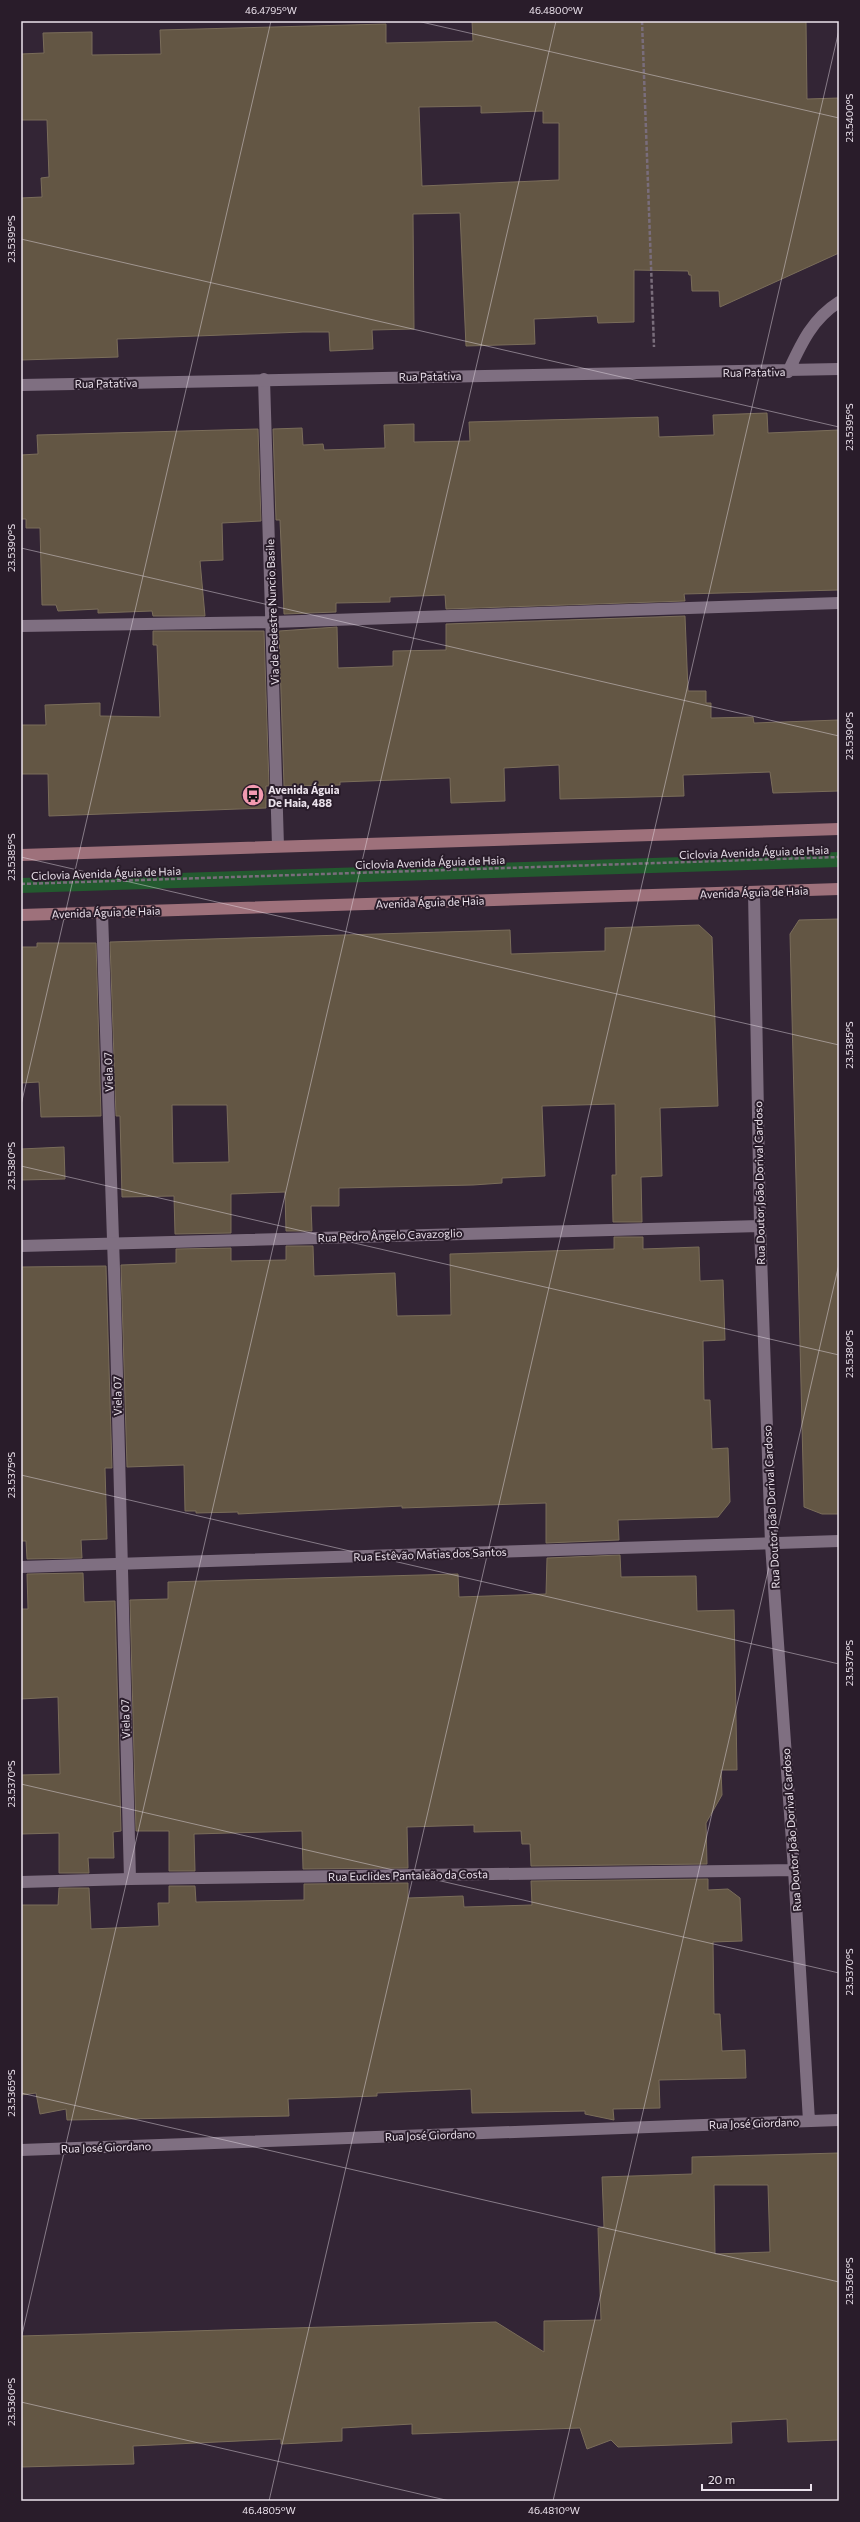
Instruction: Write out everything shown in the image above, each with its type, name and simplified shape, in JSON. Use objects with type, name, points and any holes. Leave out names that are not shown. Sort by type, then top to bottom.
[{"type":"main road","points":[[21,855],[839,829]]},
{"type":"main road","name":"Avenida Águia de Haia","points":[[21,915],[839,889]]},
{"type":"street","points":[[788,372],[806,334],[831,307],[839,302]]},
{"type":"street","name":"Rua Patativa","points":[[21,385],[264,379],[788,372],[839,369]]},
{"type":"street","name":"Via de Pedestre Nuncio Basile","points":[[264,379],[273,622],[278,846]]},
{"type":"street","points":[[21,626],[273,622],[839,603]]},
{"type":"street","name":"Rua Doutor João Dorival Cardoso","points":[[754,892],[760,1226],[771,1544],[794,1870],[809,2121]]},
{"type":"street","name":"Viela 07","points":[[102,912],[113,1243],[130,1879]]},
{"type":"street","name":"Rua Pedro Ângelo Cavazoglio","points":[[21,1246],[760,1226]]},
{"type":"street","name":"Rua Estêvão Matias dos Santos","points":[[21,1567],[839,1541]]},
{"type":"street","name":"Rua Euclides Pantaleão da Costa","points":[[21,1882],[130,1879],[794,1870]]},
{"type":"street","name":"Rua José Giordano","points":[[21,2150],[839,2120]]},
{"type":"path","points":[[642,21],[656,373]]},
{"type":"path","name":"Ciclovia Avenida Águia de Haia","points":[[21,884],[839,857]]},
{"type":"green space","points":[[839,852],[839,867],[21,893],[21,878]]},
{"type":"building","points":[[472,21],[806,21],[807,99],[839,98],[839,253],[720,307],[719,291],[692,291],[691,275],[689,275],[688,271],[634,270],[634,322],[598,323],[597,316],[534,319],[535,344],[466,346],[460,213],[413,214],[414,329],[372,330],[373,349],[330,351],[329,332],[303,332],[117,339],[118,357],[21,360],[21,198],[42,197],[41,178],[49,177],[47,120],[21,120],[21,54],[44,53],[43,33],[92,32],[92,55],[161,54],[160,30],[386,24],[386,43],[473,41]],"holes":[[[481,106],[481,113],[543,111],[543,123],[559,123],[559,180],[422,186],[419,107]]]},
{"type":"building","points":[[767,413],[768,433],[839,430],[839,590],[684,594],[685,601],[446,609],[445,595],[390,597],[390,602],[336,603],[336,612],[284,614],[280,520],[276,520],[273,429],[302,428],[303,445],[323,444],[324,450],[385,448],[384,425],[414,424],[414,442],[470,441],[469,422],[658,417],[659,437],[714,435],[713,415]]},
{"type":"building","points":[[258,429],[261,521],[222,523],[223,560],[200,561],[205,616],[153,616],[152,611],[98,613],[98,609],[58,611],[56,605],[42,605],[40,528],[26,528],[26,519],[21,519],[21,455],[38,454],[37,435]]},
{"type":"building","points":[[685,616],[688,691],[706,691],[706,703],[711,703],[711,718],[753,717],[754,723],[839,720],[839,791],[773,793],[770,772],[683,775],[684,796],[560,799],[559,765],[504,768],[505,801],[451,803],[450,778],[340,782],[340,785],[284,786],[279,631],[337,627],[338,668],[393,666],[393,651],[446,650],[446,624]]},
{"type":"building","points":[[153,631],[264,631],[269,786],[266,786],[266,808],[49,816],[48,774],[21,774],[21,725],[46,725],[45,705],[100,703],[100,716],[160,717],[157,645],[153,645]]},
{"type":"building","points":[[839,919],[839,1514],[822,1514],[804,1507],[790,934],[799,920]]},
{"type":"building","points":[[699,925],[712,937],[718,1106],[660,1108],[662,1176],[641,1177],[642,1222],[613,1222],[612,1175],[616,1175],[615,1104],[542,1106],[545,1176],[502,1178],[502,1183],[473,1185],[339,1188],[339,1206],[311,1206],[312,1231],[286,1231],[285,1192],[231,1194],[231,1233],[175,1234],[174,1196],[122,1197],[120,1116],[116,1116],[110,942],[510,930],[511,954],[605,951],[605,928]],"holes":[[[172,1105],[227,1105],[229,1162],[173,1163]]]},
{"type":"building","points":[[37,943],[96,943],[101,1116],[41,1117],[39,1082],[21,1083],[21,947],[37,947]]},
{"type":"building","points":[[64,1147],[65,1179],[21,1180],[21,1149]]},
{"type":"building","points":[[614,1237],[643,1237],[643,1249],[699,1247],[700,1281],[723,1280],[725,1340],[703,1341],[704,1400],[710,1400],[712,1449],[728,1448],[730,1502],[718,1517],[618,1520],[619,1540],[546,1543],[546,1503],[402,1508],[402,1506],[238,1514],[238,1512],[196,1513],[196,1511],[185,1511],[184,1465],[127,1467],[121,1265],[176,1263],[176,1249],[231,1248],[231,1261],[286,1260],[286,1246],[313,1246],[314,1276],[395,1273],[397,1316],[451,1315],[450,1254],[614,1249]]},
{"type":"building","points":[[106,1266],[112,1468],[105,1468],[107,1539],[81,1540],[82,1558],[27,1559],[26,1541],[21,1541],[21,1267]]},
{"type":"building","points":[[620,1555],[621,1577],[696,1576],[697,1611],[734,1610],[737,1770],[721,1770],[722,1795],[706,1823],[707,1864],[531,1866],[530,1844],[522,1844],[521,1831],[474,1832],[474,1825],[407,1827],[408,1868],[303,1869],[302,1831],[194,1834],[195,1871],[169,1871],[169,1831],[136,1831],[130,1600],[168,1599],[168,1582],[458,1574],[459,1597],[546,1594],[547,1558]]},
{"type":"building","points":[[83,1573],[84,1602],[115,1601],[121,1831],[113,1832],[114,1858],[88,1858],[89,1873],[59,1873],[59,1833],[21,1834],[21,1775],[60,1774],[58,1697],[21,1699],[21,1609],[28,1609],[27,1574]]},
{"type":"building","points":[[708,1879],[708,1890],[728,1889],[740,1898],[742,1941],[713,1942],[714,2014],[720,2014],[722,2051],[745,2050],[746,2078],[659,2080],[660,2108],[613,2109],[614,2120],[585,2114],[585,2111],[472,2113],[471,2089],[377,2093],[377,2096],[288,2099],[289,2116],[67,2120],[66,2109],[40,2114],[36,2093],[21,2095],[21,1905],[58,1905],[59,1888],[89,1888],[91,1929],[159,1926],[158,1903],[169,1903],[169,1886],[195,1886],[196,1902],[304,1900],[304,1884],[408,1883],[408,1898],[463,1896],[464,1907],[532,1905],[531,1881]]},
{"type":"building","points":[[839,2153],[839,2440],[788,2442],[787,2419],[731,2422],[732,2443],[618,2447],[611,2440],[587,2449],[580,2428],[412,2434],[412,2424],[342,2428],[342,2441],[281,2444],[281,2439],[133,2446],[134,2464],[21,2467],[21,2336],[496,2322],[544,2352],[544,2321],[601,2320],[598,2228],[604,2227],[602,2177],[692,2174],[692,2157]],"holes":[[[714,2185],[768,2185],[770,2252],[715,2254]]]},
{"type":"place","name":"Avenida Águia De Haia, 488","points":[[253,795]]}]
